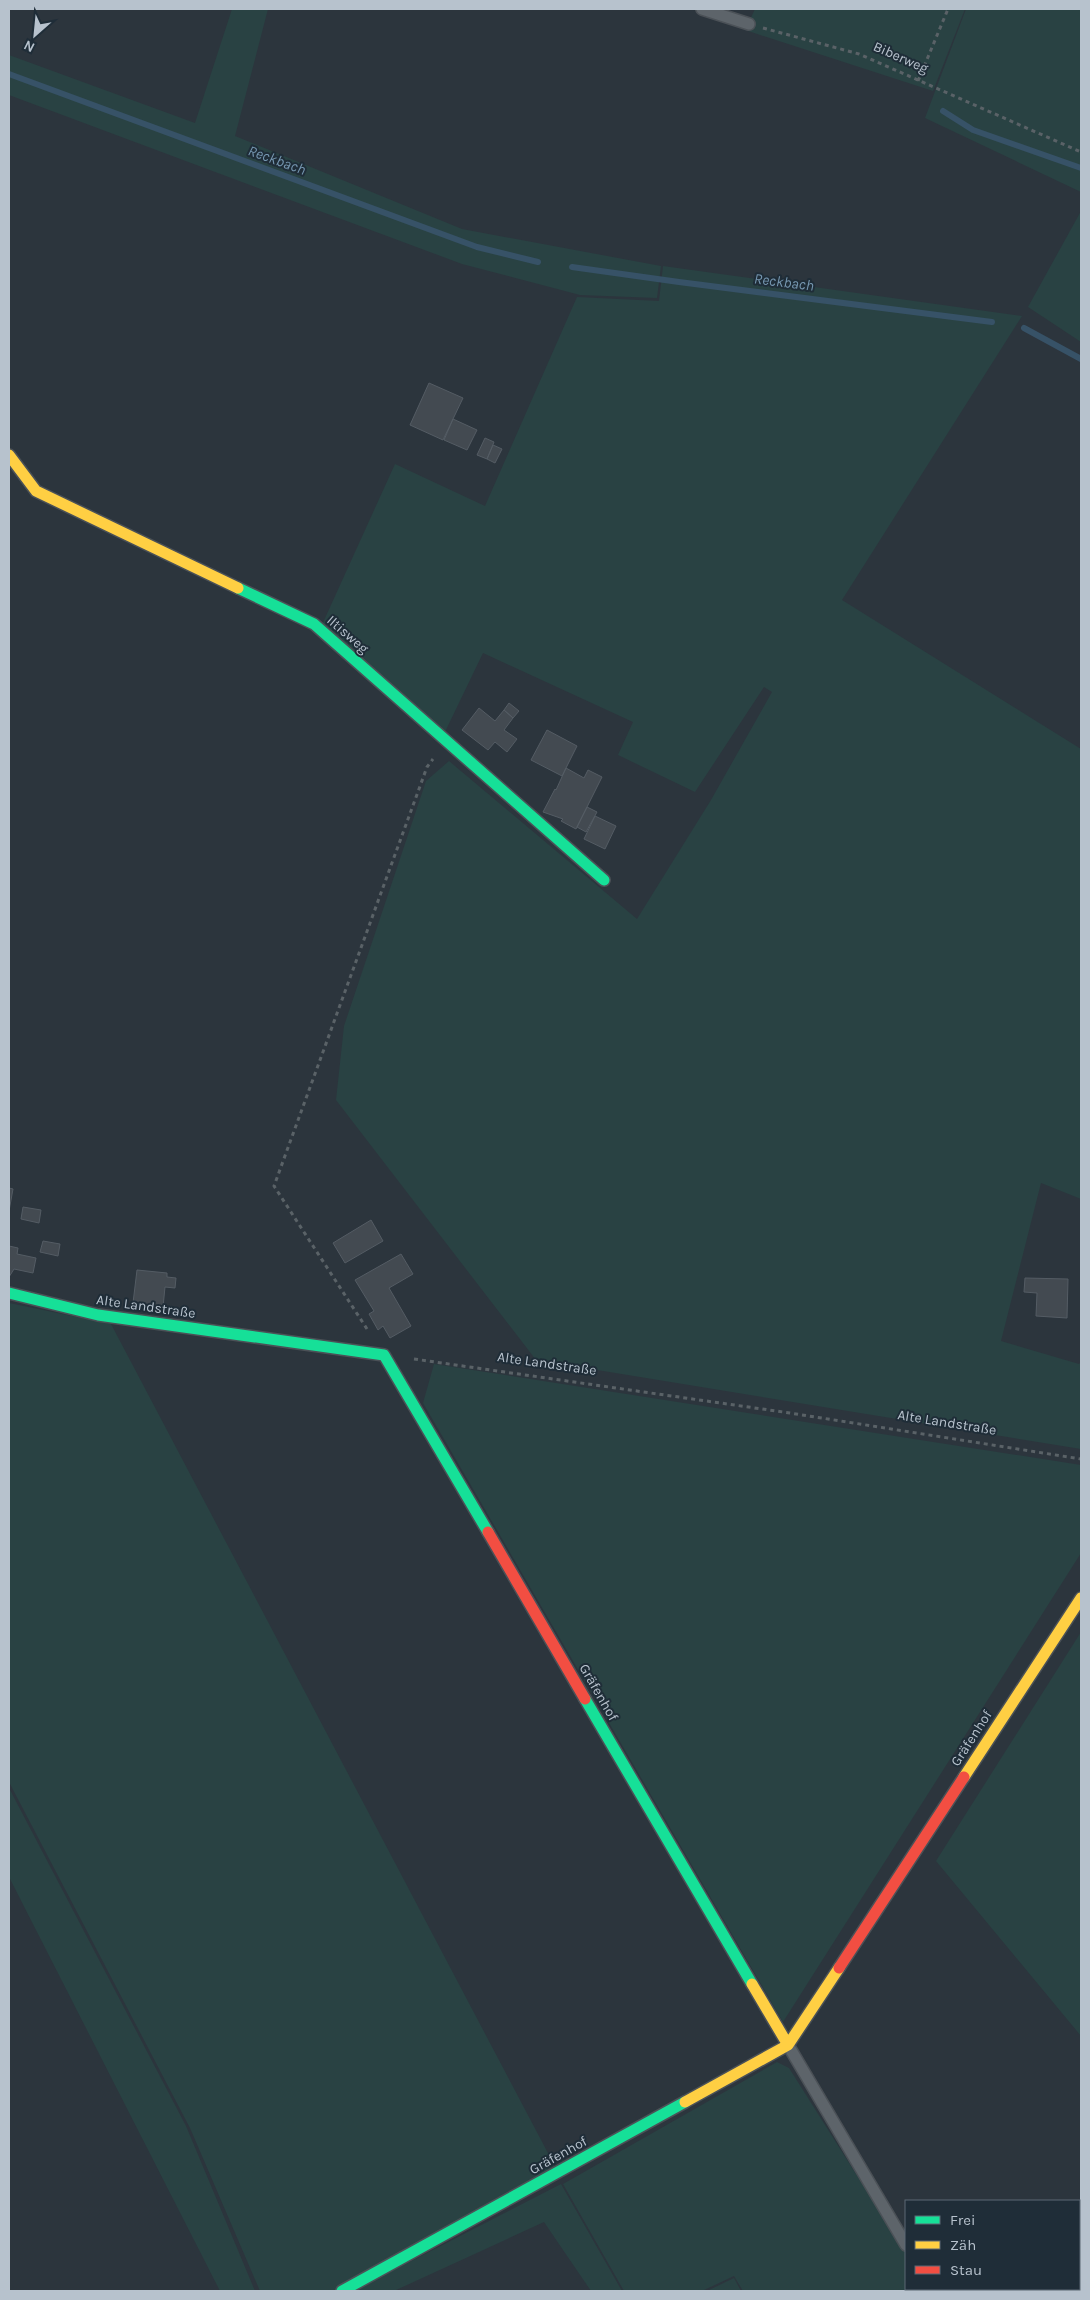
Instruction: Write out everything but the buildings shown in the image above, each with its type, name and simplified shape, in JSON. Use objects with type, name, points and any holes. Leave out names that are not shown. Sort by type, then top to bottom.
[{"type":"street","name":"Iltisweg","points":[[9,455],[36,491],[314,624],[604,880]]},
{"type":"street","name":"Alte Landstraße","points":[[9,1293],[98,1315],[384,1354]]},
{"type":"street","name":"Gräfenhof","points":[[384,1354],[788,2045]]},
{"type":"street","name":"Gräfenhof","points":[[342,2291],[788,2045],[1081,1598]]},
{"type":"lane","points":[[702,9],[749,24]]},
{"type":"lane","name":"Gräfenhof","points":[[788,2045],[905,2243]]},
{"type":"path","points":[[918,81],[948,9]]},
{"type":"path","name":"Biberweg","points":[[749,24],[859,54],[1081,152]]},
{"type":"path","points":[[368,1330],[274,1186],[427,767],[446,741]]},
{"type":"path","name":"Alte Landstraße","points":[[413,1359],[790,1412],[1081,1459]]},
{"type":"green space","points":[[232,9],[268,9],[235,136],[462,229],[661,266],[657,298],[580,295],[462,264],[9,95],[9,55],[195,123]]},
{"type":"green space","points":[[755,9],[965,9],[933,91],[745,30]]},
{"type":"green space","points":[[966,9],[1081,9],[1081,192],[925,118]]},
{"type":"green space","points":[[1081,211],[1081,342],[1028,307]]},
{"type":"green space","points":[[663,266],[1022,316],[842,600],[1081,749],[1081,1199],[1041,1183],[1001,1341],[1079,1364],[1081,1362],[1081,1449],[536,1360],[336,1100],[344,1026],[426,781],[449,761],[637,919],[711,800],[772,692],[764,687],[695,792],[618,755],[633,722],[483,653],[444,734],[321,627],[395,464],[485,506],[577,297],[659,301]]},
{"type":"green space","points":[[9,1303],[111,1324],[559,2174],[335,2291],[260,2291],[190,2128],[9,1782]]},
{"type":"green space","points":[[434,1364],[1081,1465],[1081,1553],[783,2022],[423,1403]]},
{"type":"green space","points":[[1081,1632],[1081,2036],[936,1861]]},
{"type":"green space","points":[[9,1788],[186,2126],[255,2291],[220,2291],[9,1877]]},
{"type":"green space","points":[[777,2062],[789,2068],[905,2251],[905,2290],[916,2291],[743,2291],[734,2276],[702,2291],[624,2291],[563,2184]]},
{"type":"green space","points":[[561,2184],[622,2291],[591,2291],[544,2222],[394,2291],[353,2291]]},
{"type":"green space","points":[[734,2278],[741,2291],[707,2291]]},
{"type":"waterway","name":"Reckbach","points":[[9,74],[477,247],[538,262]]},
{"type":"waterway","points":[[943,111],[973,130],[1081,168]]},
{"type":"waterway","name":"Reckbach","points":[[572,267],[992,322]]},
{"type":"waterway","name":"Reckbach","points":[[1024,328],[1081,359]]},
{"type":"traffic: fast","points":[[238,588],[314,624],[604,880]]},
{"type":"traffic: fast","points":[[9,1293],[98,1315],[384,1355],[488,1532]]},
{"type":"traffic: fast","points":[[585,1699],[752,1984]]},
{"type":"traffic: fast","points":[[342,2291],[685,2102]]},
{"type":"traffic: slow","points":[[9,455],[36,491],[238,588]]},
{"type":"traffic: slow","points":[[964,1777],[1081,1598]]},
{"type":"traffic: slow","points":[[685,2102],[788,2045],[839,1968]]},
{"type":"traffic: slow","points":[[752,1984],[788,2045]]},
{"type":"traffic: jam","points":[[488,1532],[585,1699]]},
{"type":"traffic: jam","points":[[839,1968],[964,1777]]}]
